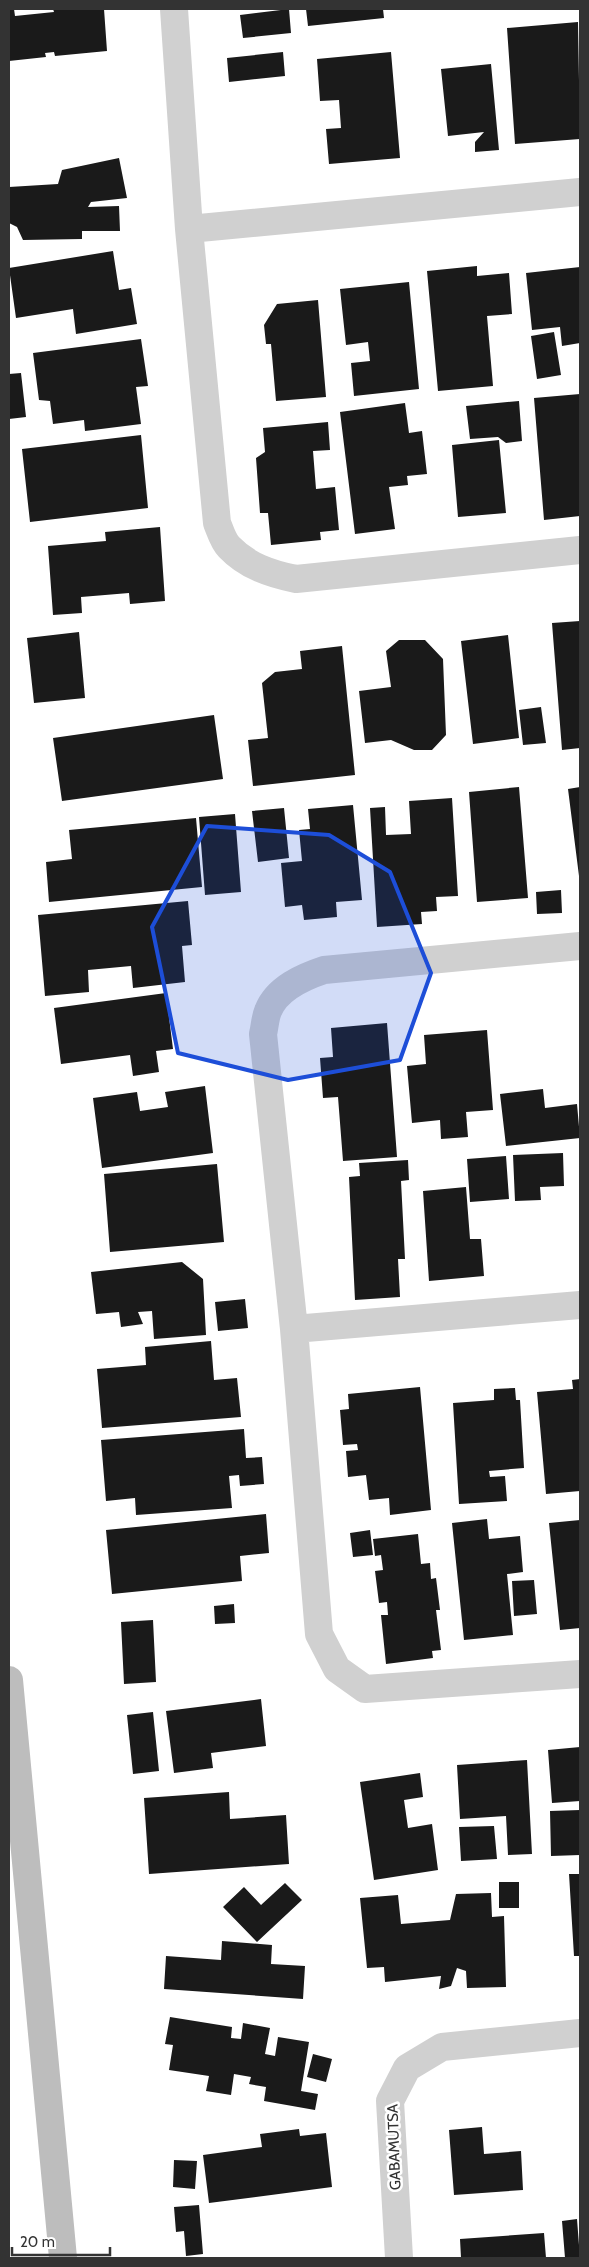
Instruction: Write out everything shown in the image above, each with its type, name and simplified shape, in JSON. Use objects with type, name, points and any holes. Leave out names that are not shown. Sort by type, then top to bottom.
[{"type":"main road","points":[[9,1680],[63,2258]]},
{"type":"street","points":[[174,9],[189,229],[217,523],[228,546],[249,563],[271,574],[296,578],[580,550]]},
{"type":"street","points":[[189,229],[580,192]]},
{"type":"street","points":[[580,946],[324,970],[301,978],[284,990],[268,1009],[263,1034],[294,1329],[319,1634],[337,1669],[365,1689],[580,1674]]},
{"type":"street","points":[[294,1329],[580,1305]]},
{"type":"street","name":"GABAMUTSA","points":[[399,2258],[390,2101],[407,2068],[442,2047],[580,2033]]},
{"type":"highlighted area","points":[[207,826],[329,835],[390,872],[431,973],[400,1060],[288,1080],[178,1053],[152,927]]},
{"type":"building","points":[[9,9],[14,9],[15,16],[54,12],[53,9],[104,9],[107,51],[55,56],[54,52],[45,53],[46,57],[9,61]]},
{"type":"building","points":[[289,9],[291,33],[243,38],[240,15]]},
{"type":"building","points":[[306,9],[383,9],[384,18],[308,26]]},
{"type":"building","points":[[578,22],[580,139],[515,144],[507,28]]},
{"type":"building","points":[[283,52],[285,76],[229,82],[227,58]]},
{"type":"building","points":[[391,52],[400,158],[329,164],[326,129],[341,128],[339,100],[320,101],[317,59]]},
{"type":"building","points":[[491,64],[499,150],[475,152],[475,142],[484,132],[448,136],[441,69]]},
{"type":"building","points":[[119,158],[127,198],[91,202],[88,207],[119,206],[120,231],[82,231],[82,239],[23,240],[17,227],[9,223],[9,187],[58,184],[62,170]]},
{"type":"building","points":[[113,251],[119,290],[131,288],[137,324],[76,334],[73,309],[16,318],[9,268]]},
{"type":"building","points":[[477,266],[477,276],[509,273],[512,314],[487,316],[493,386],[438,391],[427,271]]},
{"type":"building","points":[[580,267],[580,343],[562,346],[560,327],[532,330],[526,273]]},
{"type":"building","points":[[409,282],[419,389],[354,396],[351,363],[370,361],[368,342],[346,345],[340,289]]},
{"type":"building","points":[[318,300],[326,397],[276,401],[271,344],[266,344],[264,325],[277,304]]},
{"type":"building","points":[[554,332],[561,375],[537,379],[531,336]]},
{"type":"building","points":[[141,339],[148,386],[136,387],[141,424],[85,431],[84,420],[53,424],[50,401],[39,400],[33,353]]},
{"type":"building","points":[[21,373],[26,417],[9,419],[9,374]]},
{"type":"building","points":[[580,394],[580,516],[544,520],[534,398]]},
{"type":"building","points":[[519,401],[522,441],[506,443],[498,437],[470,439],[466,406]]},
{"type":"building","points":[[405,403],[409,433],[422,431],[427,474],[407,476],[408,485],[389,487],[395,529],[355,534],[340,412]]},
{"type":"building","points":[[328,422],[330,450],[313,451],[316,489],[335,487],[339,530],[320,532],[321,540],[271,545],[268,513],[260,513],[256,458],[265,452],[263,428]]},
{"type":"building","points":[[141,435],[148,508],[30,522],[22,449]]},
{"type":"building","points":[[499,440],[506,513],[458,517],[452,445]]},
{"type":"building","points":[[160,527],[165,601],[130,604],[129,593],[81,597],[82,613],[53,615],[48,546],[106,541],[105,532]]},
{"type":"building","points":[[580,621],[580,748],[562,750],[552,623]]},
{"type":"building","points":[[79,632],[85,698],[34,703],[27,638]]},
{"type":"building","points":[[508,635],[519,738],[473,744],[461,641]]},
{"type":"building","points":[[399,640],[425,640],[443,659],[446,735],[432,750],[414,750],[391,740],[365,743],[359,691],[391,687],[386,651]]},
{"type":"building","points":[[342,646],[355,775],[253,786],[248,740],[268,738],[262,683],[275,672],[302,669],[300,651]]},
{"type":"building","points":[[541,707],[546,743],[523,745],[519,710]]},
{"type":"building","points":[[214,715],[223,779],[62,801],[53,738]]},
{"type":"building","points":[[519,787],[528,898],[477,902],[469,792]]},
{"type":"building","points":[[580,787],[580,875],[579,876],[568,789]]},
{"type":"building","points":[[452,798],[458,896],[436,897],[437,911],[421,912],[422,924],[377,927],[370,808],[385,807],[386,835],[411,834],[409,801]]},
{"type":"building","points":[[353,805],[362,900],[336,902],[337,917],[304,920],[302,905],[285,907],[281,863],[302,861],[299,830],[310,829],[308,809]]},
{"type":"building","points":[[284,808],[289,858],[258,862],[252,811]]},
{"type":"building","points":[[235,814],[241,892],[205,895],[199,817]]},
{"type":"building","points":[[196,818],[202,887],[49,902],[46,862],[72,859],[69,830]]},
{"type":"building","points":[[561,890],[562,913],[537,914],[536,892]]},
{"type":"building","points":[[188,901],[192,945],[182,946],[185,982],[133,988],[131,966],[88,970],[89,992],[45,996],[38,915]]},
{"type":"building","points":[[166,993],[173,1049],[156,1051],[159,1072],[133,1076],[130,1055],[61,1064],[54,1008]]},
{"type":"building","points":[[387,1023],[397,1157],[343,1161],[338,1097],[323,1098],[320,1058],[333,1057],[331,1028]]},
{"type":"building","points":[[487,1030],[493,1110],[466,1112],[468,1137],[441,1139],[440,1120],[412,1123],[407,1066],[426,1064],[424,1035]]},
{"type":"building","points":[[205,1086],[213,1153],[102,1168],[93,1098],[137,1092],[140,1111],[168,1107],[165,1092]]},
{"type":"building","points":[[543,1089],[545,1108],[577,1104],[580,1138],[506,1146],[500,1094]]},
{"type":"building","points":[[563,1153],[564,1186],[540,1187],[541,1200],[515,1201],[513,1155]]},
{"type":"building","points":[[506,1156],[509,1199],[470,1202],[467,1159]]},
{"type":"building","points":[[408,1160],[409,1180],[401,1181],[405,1259],[398,1259],[400,1297],[355,1300],[349,1177],[360,1176],[359,1163]]},
{"type":"building","points":[[217,1164],[224,1242],[110,1252],[104,1174]]},
{"type":"building","points":[[466,1187],[470,1239],[481,1239],[484,1276],[429,1281],[423,1191]]},
{"type":"building","points":[[182,1262],[203,1279],[206,1335],[154,1339],[152,1311],[138,1312],[143,1324],[121,1327],[119,1312],[96,1314],[91,1272]]},
{"type":"building","points":[[245,1299],[248,1328],[218,1331],[215,1302]]},
{"type":"building","points":[[211,1341],[214,1380],[237,1378],[241,1417],[102,1428],[97,1369],[146,1365],[145,1347]]},
{"type":"building","points":[[580,1379],[580,1491],[546,1494],[537,1392],[573,1389],[572,1380]]},
{"type":"building","points":[[420,1387],[431,1510],[390,1515],[389,1498],[369,1500],[366,1475],[348,1477],[346,1451],[358,1450],[357,1444],[343,1445],[340,1410],[349,1409],[348,1394]]},
{"type":"building","points":[[515,1388],[516,1400],[520,1400],[524,1468],[489,1471],[490,1477],[505,1476],[507,1501],[459,1504],[453,1403],[494,1400],[494,1389]]},
{"type":"building","points":[[244,1429],[246,1458],[262,1457],[264,1484],[240,1486],[239,1475],[229,1476],[232,1508],[136,1515],[135,1498],[106,1501],[101,1440]]},
{"type":"building","points":[[266,1514],[269,1553],[240,1556],[242,1581],[112,1594],[106,1530]]},
{"type":"building","points":[[487,1519],[489,1539],[520,1536],[523,1572],[507,1574],[513,1635],[464,1640],[452,1523]]},
{"type":"building","points":[[580,1520],[580,1628],[560,1630],[549,1523]]},
{"type":"building","points":[[370,1530],[373,1555],[353,1557],[350,1533]]},
{"type":"building","points":[[418,1534],[421,1564],[430,1563],[431,1579],[436,1578],[440,1610],[436,1610],[441,1650],[432,1651],[433,1658],[386,1664],[381,1615],[388,1615],[387,1602],[379,1603],[375,1571],[383,1570],[381,1555],[375,1556],[373,1539]]},
{"type":"building","points":[[534,1580],[537,1614],[514,1616],[512,1581]]},
{"type":"building","points":[[234,1604],[235,1623],[215,1624],[214,1606]]},
{"type":"building","points":[[153,1620],[156,1682],[124,1684],[121,1622]]},
{"type":"building","points":[[261,1699],[266,1746],[211,1753],[213,1768],[174,1773],[166,1711]]},
{"type":"building","points":[[153,1712],[159,1771],[133,1774],[127,1715]]},
{"type":"building","points":[[580,1747],[580,1801],[552,1803],[548,1750]]},
{"type":"building","points":[[527,1760],[532,1854],[508,1855],[506,1816],[460,1819],[457,1765]]},
{"type":"building","points":[[420,1773],[423,1797],[404,1800],[408,1828],[432,1824],[438,1870],[374,1880],[360,1782]]},
{"type":"building","points":[[229,1792],[230,1819],[286,1815],[289,1864],[149,1874],[144,1798]]},
{"type":"building","points":[[580,1810],[580,1855],[551,1856],[550,1811]]},
{"type":"building","points":[[494,1826],[497,1859],[461,1861],[459,1827]]},
{"type":"building","points":[[569,1874],[580,1874],[580,1956],[574,1956]]},
{"type":"building","points":[[499,1882],[519,1882],[519,1908],[499,1908]]},
{"type":"building","points":[[285,1883],[302,1900],[257,1942],[223,1907],[244,1887],[261,1905]]},
{"type":"building","points":[[491,1893],[492,1917],[504,1916],[506,1987],[467,1988],[466,1971],[457,1968],[451,1986],[439,1989],[441,1976],[385,1982],[384,1967],[367,1968],[360,1898],[398,1895],[401,1924],[450,1920],[456,1894]]},
{"type":"building","points":[[222,1941],[272,1945],[271,1964],[305,1966],[303,1999],[164,1989],[166,1956],[221,1960]]},
{"type":"building","points":[[170,2017],[232,2027],[231,2038],[241,2039],[243,2023],[270,2028],[265,2054],[275,2056],[278,2037],[309,2042],[301,2091],[318,2094],[315,2110],[264,2101],[266,2087],[249,2084],[251,2077],[234,2074],[231,2095],[206,2091],[209,2076],[169,2070],[173,2045],[165,2044]]},
{"type":"building","points":[[313,2054],[332,2059],[326,2082],[307,2077]]},
{"type":"building","points":[[482,2127],[484,2154],[521,2151],[523,2190],[454,2195],[449,2130]]},
{"type":"building","points":[[299,2129],[300,2136],[326,2133],[332,2187],[209,2203],[203,2155],[262,2147],[260,2134]]},
{"type":"building","points":[[174,2160],[197,2161],[195,2189],[173,2187]]},
{"type":"building","points":[[199,2205],[203,2254],[186,2256],[184,2231],[176,2232],[174,2207]]},
{"type":"building","points":[[577,2219],[580,2258],[565,2258],[562,2221]]},
{"type":"building","points":[[544,2233],[546,2258],[461,2258],[460,2239]]}]
